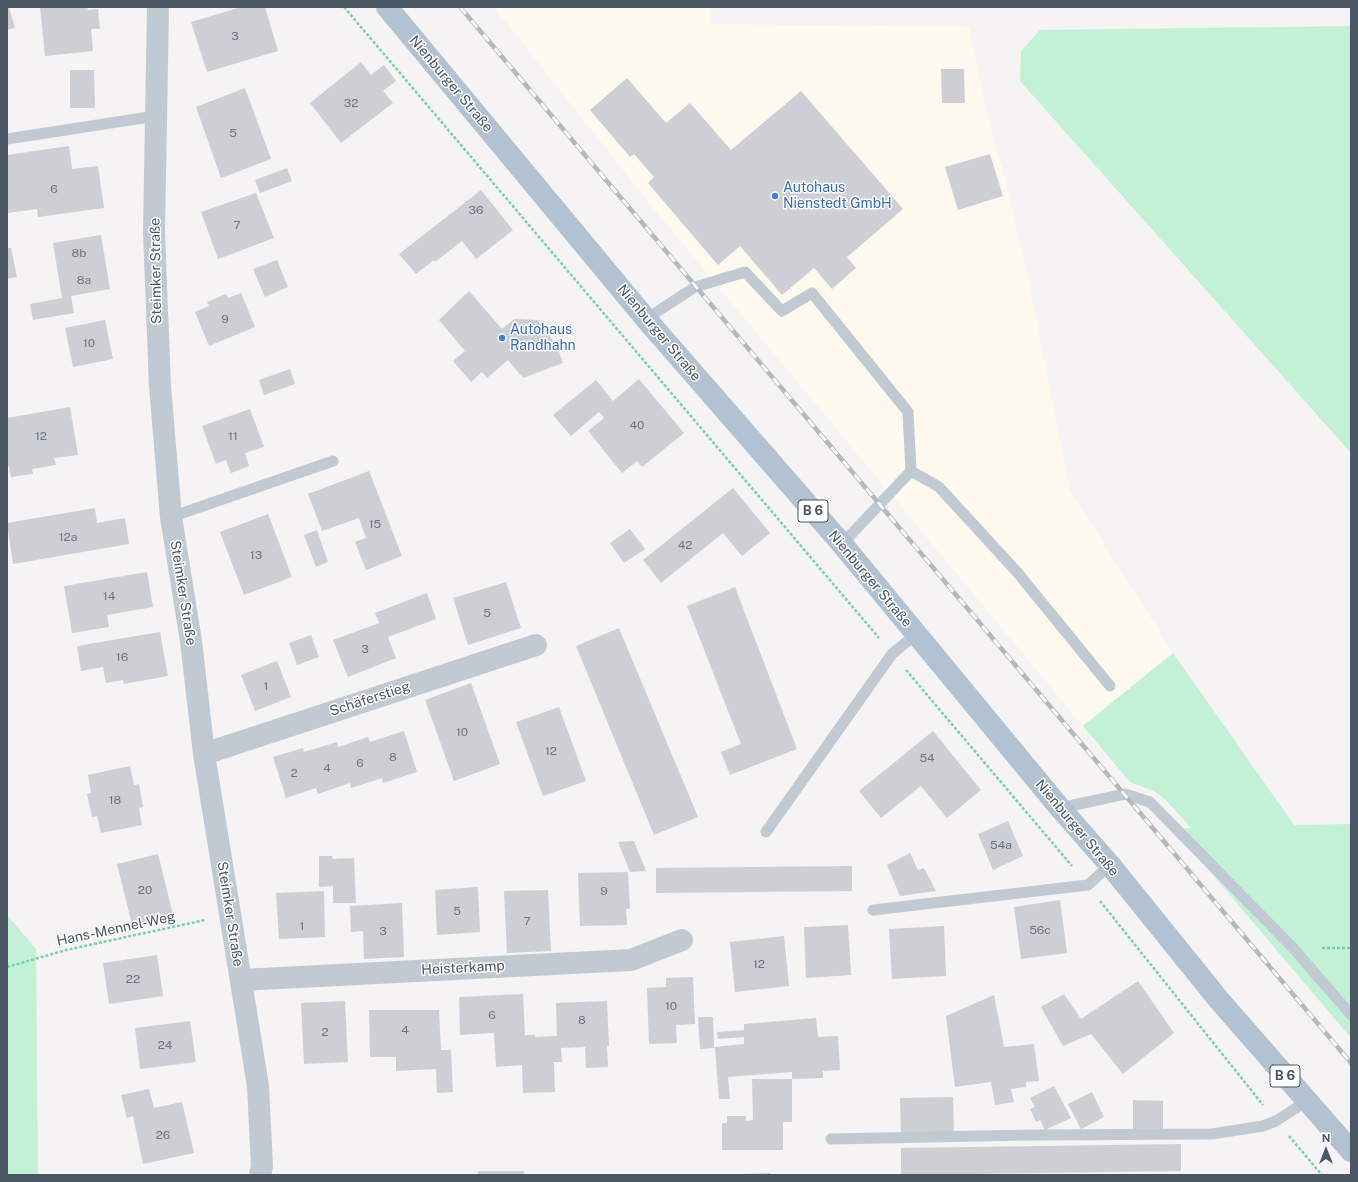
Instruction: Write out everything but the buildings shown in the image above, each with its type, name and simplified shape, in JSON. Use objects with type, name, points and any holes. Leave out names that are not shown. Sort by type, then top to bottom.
[{"type":"main road","name":"Nienburger Straße","points":[[387,7],[646,319],[842,544],[1060,808],[1110,865],[1219,1000],[1351,1151]]},
{"type":"street","name":"Steimker Straße","points":[[158,7],[154,232],[160,386],[171,517],[191,641],[204,754],[258,1086],[262,1166],[260,1175]]},
{"type":"street","name":"Schäferstieg","points":[[204,754],[536,645]]},
{"type":"street","name":"Heisterkamp","points":[[241,980],[631,960],[682,940]]},
{"type":"lane","points":[[7,140],[156,116]]},
{"type":"lane","points":[[646,319],[695,287],[745,272],[782,312],[812,293],[908,412],[911,471],[842,544]]},
{"type":"lane","points":[[171,517],[333,461]]},
{"type":"lane","points":[[911,471],[939,487],[1018,572],[1110,686]]},
{"type":"lane","points":[[766,832],[892,654],[916,634]]},
{"type":"lane","points":[[1060,808],[1125,794],[1150,802],[1294,949],[1351,1014]]},
{"type":"lane","points":[[873,910],[1088,885],[1110,865]]},
{"type":"lane","points":[[831,1139],[1031,1135],[1212,1134],[1252,1129],[1276,1121],[1307,1101]]},
{"type":"path","points":[[344,7],[1088,885],[1276,1121],[1322,1175]]},
{"type":"path","name":"Hans-Mennel-Weg","points":[[7,967],[66,950],[231,914]]},
{"type":"shaded area","points":[[494,7],[709,7],[710,24],[969,27],[987,113],[1009,195],[1028,278],[1070,490],[1173,653],[1083,726],[649,203]]},
{"type":"green space","points":[[1351,26],[1351,453],[1020,81],[1021,51],[1040,30]]},
{"type":"green space","points":[[1173,653],[1294,825],[1351,824],[1351,1038],[1174,829],[1191,828],[1166,800],[1154,791],[1130,782],[1083,726]]},
{"type":"green space","points":[[7,915],[36,949],[38,1175],[7,1175]]},
{"type":"railway","points":[[460,7],[1351,1063]]},
{"type":"place","name":"Autohaus Nienstedt GmbH","points":[[775,196]]},
{"type":"place","name":"Autohaus Randhahn","points":[[502,338]]}]
